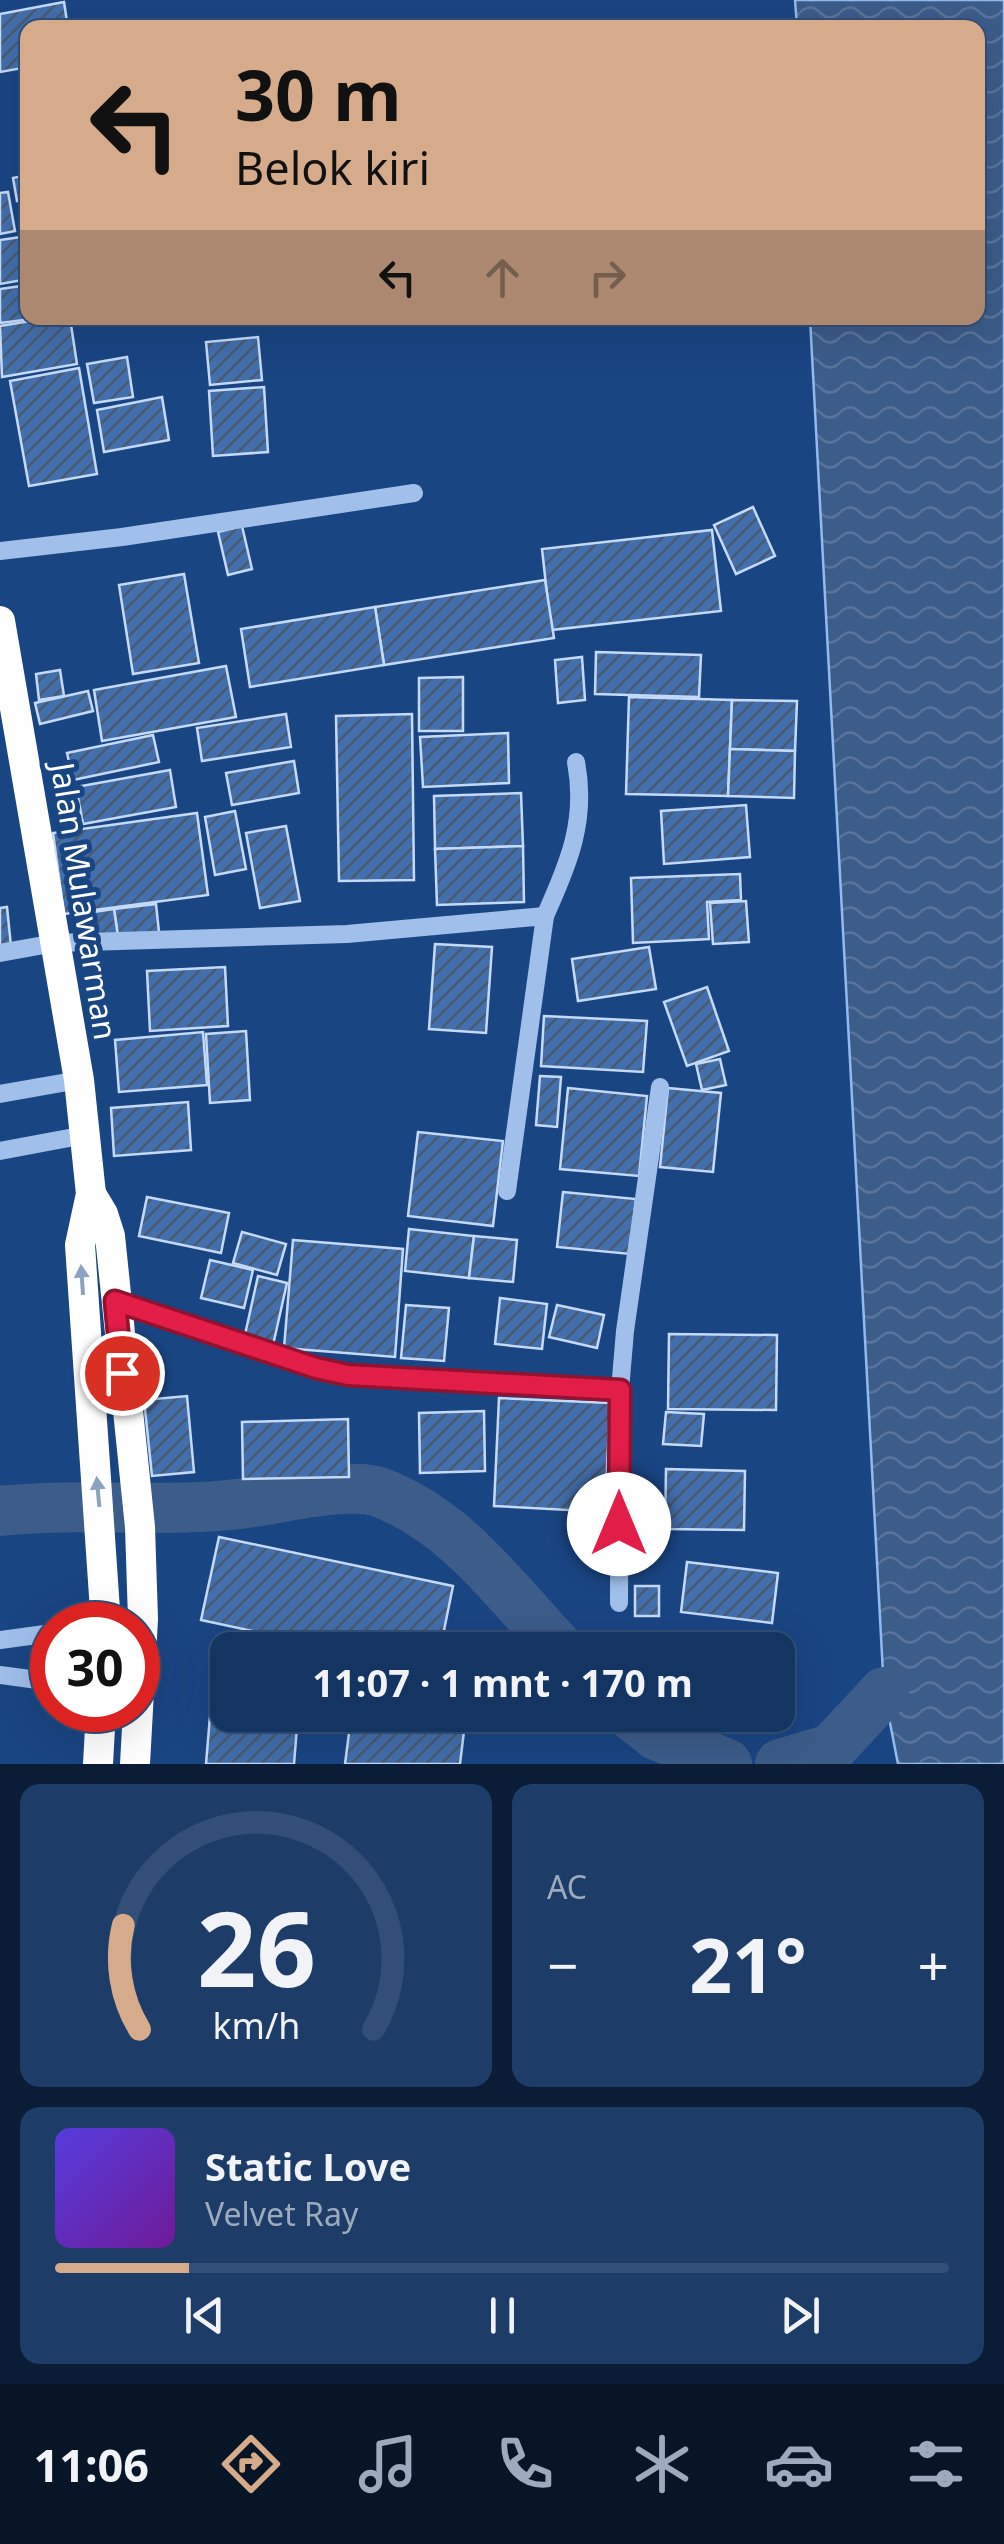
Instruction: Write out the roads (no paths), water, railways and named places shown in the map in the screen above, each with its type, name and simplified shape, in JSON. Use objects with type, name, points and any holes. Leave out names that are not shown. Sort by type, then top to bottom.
[{"type":"highway","name":"Jalan Mulawarman","points":[[0,621],[10,722],[79,1080],[91,1194],[80,1245],[105,1602]]},
{"type":"highway","name":"Jalan Mulawarman","points":[[91,1194],[110,1236],[140,1528],[142,1619],[134,1764]]},
{"type":"highway","points":[[91,1412],[126,1409]]},
{"type":"highway","points":[[98,1764],[99,1732]]},
{"type":"street","points":[[0,550],[414,493]]},
{"type":"street","points":[[507,1192],[545,916],[578,828],[582,792],[576,762]]},
{"type":"street","points":[[0,953],[55,943],[347,934],[545,916]]},
{"type":"street","points":[[0,1094],[79,1080]]},
{"type":"street","points":[[619,1603],[624,1331],[660,1087]]},
{"type":"street","points":[[0,1151],[84,1136]]},
{"type":"street","points":[[115,1301],[316,1368],[348,1375],[620,1390]]},
{"type":"street","points":[[0,1640],[30,1636]]},
{"type":"street","points":[[0,1674],[30,1679]]},
{"type":"water","points":[[795,0],[1004,0],[1004,1764],[898,1764],[884,1692],[810,325],[985,325],[985,20],[796,20]]},
{"type":"waterway","points":[[0,1511],[200,1507],[339,1489],[379,1492],[407,1505],[456,1539],[545,1632]]},
{"type":"waterway","points":[[780,1764],[831,1749],[884,1692]]},
{"type":"waterway","points":[[652,1732],[727,1764]]}]
